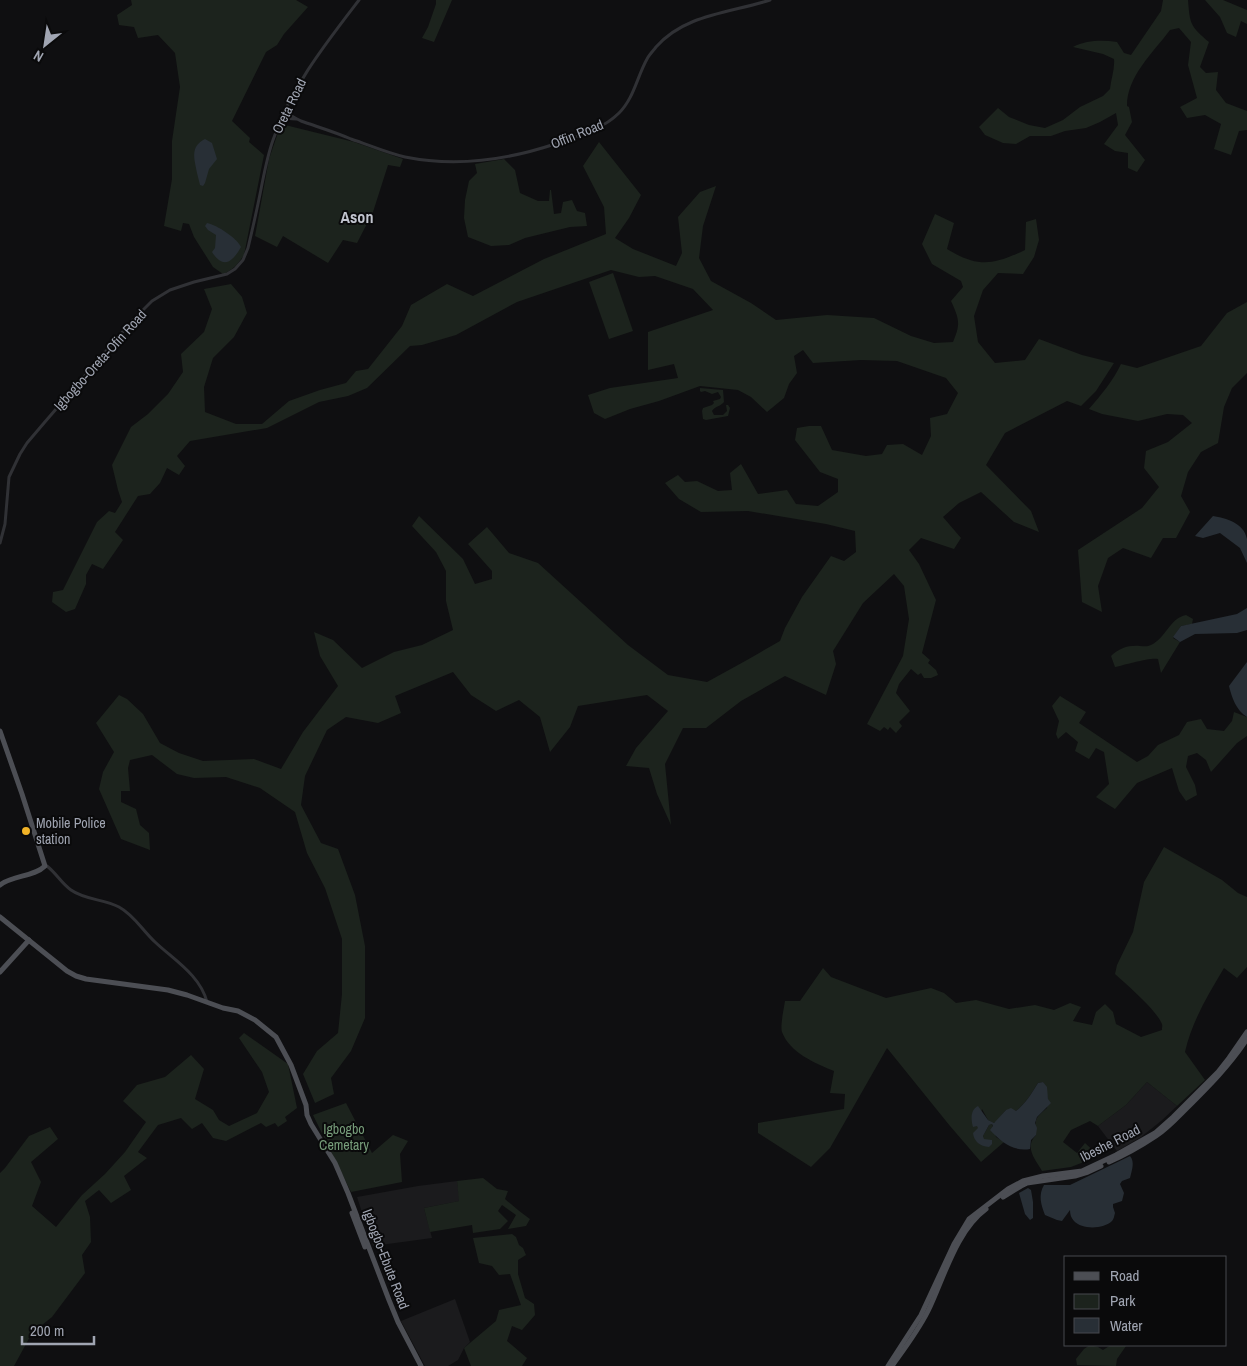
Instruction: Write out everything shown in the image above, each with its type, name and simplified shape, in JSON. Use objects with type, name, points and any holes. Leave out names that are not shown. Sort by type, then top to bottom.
[{"type":"main road","points":[[0,730],[45,866],[37,871],[10,879],[0,885]]},
{"type":"main road","name":"Igbogbo-Ebute Road","points":[[0,918],[76,976],[90,980],[168,990],[238,1011],[254,1020],[276,1037],[291,1065],[311,1124],[347,1190],[364,1240],[419,1366]]},
{"type":"main road","points":[[0,972],[29,940]]},
{"type":"main road","name":"Ibeshe Road","points":[[888,1366],[921,1315],[960,1233],[969,1219],[1008,1189],[1023,1181],[1043,1176],[1082,1171],[1116,1155],[1155,1133],[1218,1072],[1247,1032]]},
{"type":"main road","name":"Ibeshe Road","points":[[892,1366],[918,1329],[963,1234],[974,1219],[1021,1186],[1088,1172],[1157,1136],[1221,1074],[1247,1039]]},
{"type":"street","name":"Oreta Road","points":[[253,227],[265,167],[284,113],[308,69],[326,42],[359,0]]},
{"type":"street","name":"Offin Road","points":[[297,119],[364,144],[406,157],[454,162],[511,156],[583,134],[611,120],[626,104],[648,58],[669,35],[683,26],[714,14],[770,0]]},
{"type":"street","points":[[284,113],[297,119]]},
{"type":"street","points":[[282,118],[297,119]]},
{"type":"street","name":"Igbogbo-Oreta-Ofin Road","points":[[0,543],[5,524],[9,477],[27,443],[133,320],[152,301],[170,290],[227,274],[235,269],[243,260],[253,227]]},
{"type":"street","points":[[46,866],[81,896],[108,902],[135,919],[153,940],[187,970],[205,993],[207,1002]]},
{"type":"shaded area","points":[[1147,1082],[1177,1106],[1141,1137],[1117,1151],[1098,1126],[1126,1105]]},
{"type":"shaded area","points":[[457,1181],[460,1201],[424,1208],[432,1238],[373,1246],[357,1197]]},
{"type":"shaded area","points":[[455,1299],[470,1342],[464,1348],[458,1360],[448,1366],[425,1366],[401,1321]]},
{"type":"green space","points":[[131,0],[296,0],[308,7],[284,34],[277,45],[266,52],[232,121],[250,138],[249,142],[264,155],[244,255],[230,271],[223,274],[213,267],[194,237],[189,224],[183,223],[181,231],[164,226],[172,179],[172,141],[180,87],[175,53],[158,35],[138,38],[134,27],[119,25],[117,15],[132,5]]},
{"type":"green space","points":[[436,0],[452,0],[434,42],[422,38],[428,27]]},
{"type":"green space","points":[[1163,0],[1188,0],[1192,24],[1209,42],[1200,67],[1206,73],[1218,72],[1216,90],[1226,103],[1247,111],[1247,130],[1239,131],[1231,155],[1214,149],[1221,124],[1205,115],[1187,118],[1180,107],[1197,98],[1188,65],[1191,42],[1179,28],[1170,30],[1142,65],[1131,85],[1128,95],[1127,106],[1129,107],[1132,122],[1125,135],[1145,160],[1137,172],[1128,168],[1128,153],[1115,151],[1104,144],[1118,125],[1116,113],[1086,128],[1065,131],[1051,136],[1030,136],[1016,144],[1003,143],[985,135],[979,127],[998,108],[1009,117],[1029,125],[1045,128],[1063,120],[1080,107],[1103,96],[1110,89],[1114,59],[1103,54],[1073,47],[1095,41],[1117,42],[1124,53],[1131,55],[1161,11]]},
{"type":"green space","points":[[1205,0],[1223,0],[1247,10],[1247,24],[1241,21],[1236,37],[1227,33],[1220,17]]},
{"type":"green space","points":[[281,124],[354,142],[403,159],[400,167],[388,165],[373,212],[357,243],[343,240],[328,263],[283,236],[277,247],[255,236],[269,159]]},
{"type":"green space","points":[[599,142],[641,195],[629,218],[615,238],[633,249],[676,266],[682,253],[678,217],[700,192],[716,186],[703,226],[699,258],[711,281],[751,303],[776,320],[827,315],[874,318],[911,336],[934,343],[953,342],[958,321],[951,301],[963,287],[961,281],[932,264],[922,244],[935,214],[954,223],[947,249],[977,262],[1004,259],[1025,250],[1026,222],[1036,219],[1039,240],[1034,257],[1023,274],[998,273],[983,290],[974,316],[978,342],[995,363],[1025,360],[1039,339],[1082,355],[1114,363],[1096,391],[1081,406],[1067,401],[1005,433],[986,465],[1031,511],[1039,532],[1014,522],[981,492],[959,503],[943,517],[961,538],[954,549],[921,538],[909,550],[919,564],[936,600],[922,653],[930,660],[928,663],[936,670],[938,675],[924,678],[921,673],[918,675],[911,669],[899,684],[896,693],[910,711],[899,722],[902,726],[896,733],[890,727],[888,730],[884,727],[880,731],[867,724],[903,656],[909,619],[904,586],[894,574],[863,603],[833,651],[836,664],[826,695],[785,676],[741,701],[706,728],[683,728],[665,764],[671,825],[657,794],[649,768],[626,766],[636,748],[668,711],[647,695],[578,706],[570,727],[550,752],[540,717],[519,700],[496,711],[471,695],[453,672],[395,696],[401,713],[378,723],[346,717],[327,730],[305,776],[301,805],[321,843],[338,849],[355,895],[365,946],[365,1018],[351,1051],[331,1078],[334,1094],[315,1103],[303,1074],[317,1051],[338,1033],[342,994],[342,939],[325,888],[307,853],[295,812],[260,788],[226,777],[194,778],[177,774],[152,755],[130,760],[128,768],[130,791],[121,791],[121,802],[136,809],[140,825],[149,833],[150,850],[121,839],[99,789],[103,772],[114,752],[96,723],[119,695],[127,699],[143,714],[160,743],[179,753],[203,761],[254,759],[281,769],[303,732],[338,686],[320,656],[314,632],[333,640],[362,668],[394,652],[422,645],[453,630],[446,601],[446,571],[436,552],[412,526],[419,516],[463,559],[475,584],[492,579],[492,571],[468,544],[487,527],[509,553],[538,563],[628,645],[668,675],[707,682],[780,641],[802,597],[831,556],[844,561],[856,552],[855,531],[826,524],[748,511],[701,512],[679,499],[665,483],[678,475],[685,482],[697,481],[718,491],[732,490],[730,473],[741,464],[758,494],[787,490],[796,504],[818,506],[838,492],[838,479],[820,472],[795,440],[797,428],[821,426],[832,450],[866,456],[882,454],[887,445],[903,444],[922,455],[931,436],[930,418],[947,414],[958,393],[946,378],[897,361],[861,360],[813,363],[803,350],[794,356],[797,373],[789,384],[784,398],[767,412],[751,397],[738,390],[700,386],[605,419],[594,413],[588,395],[610,388],[678,378],[674,364],[648,370],[648,332],[713,310],[693,289],[655,276],[639,277],[611,270],[517,302],[456,335],[422,345],[410,346],[367,388],[348,396],[319,402],[267,428],[190,441],[177,456],[185,466],[179,475],[167,468],[160,483],[150,494],[138,496],[115,532],[123,540],[103,569],[92,564],[86,575],[86,584],[75,609],[66,612],[52,602],[53,592],[63,590],[97,522],[109,511],[115,513],[122,502],[112,465],[131,427],[148,414],[168,394],[183,372],[181,354],[204,332],[212,309],[204,289],[231,284],[242,297],[247,313],[234,337],[213,358],[204,387],[205,412],[236,424],[262,424],[289,401],[346,383],[356,371],[368,369],[402,326],[411,305],[447,284],[473,296],[544,259],[606,234],[604,207],[583,166]]},
{"type":"green space","points":[[504,159],[515,170],[520,193],[538,201],[549,201],[551,190],[554,214],[561,213],[563,202],[572,200],[577,211],[585,213],[587,226],[570,227],[525,238],[509,245],[491,246],[468,237],[464,218],[465,200],[469,181],[477,173],[475,164]]},
{"type":"green space","points":[[613,273],[633,331],[609,339],[589,282]]},
{"type":"green space","points":[[1247,302],[1247,373],[1232,388],[1224,407],[1218,443],[1201,452],[1188,472],[1181,496],[1190,512],[1176,538],[1163,538],[1151,558],[1123,548],[1108,558],[1098,586],[1102,612],[1082,602],[1078,550],[1142,508],[1159,487],[1144,468],[1146,451],[1168,442],[1192,423],[1183,415],[1167,414],[1138,421],[1102,414],[1089,409],[1111,382],[1121,364],[1137,368],[1201,346],[1227,313]]},
{"type":"green space","points":[[700,388],[723,390],[724,402],[712,411],[714,415],[723,415],[727,411],[726,405],[728,405],[730,408],[728,416],[703,419],[703,408],[712,405],[713,401],[721,397],[718,392],[712,394],[705,391],[701,392]]},
{"type":"green space","points":[[1186,615],[1193,619],[1192,624],[1181,626],[1173,638],[1180,642],[1161,673],[1158,659],[1144,660],[1115,667],[1111,656],[1114,653],[1128,647],[1151,645],[1176,620]]},
{"type":"green space","points":[[1060,696],[1086,712],[1079,723],[1137,762],[1148,756],[1158,745],[1179,735],[1187,722],[1201,719],[1207,729],[1224,731],[1232,721],[1234,712],[1247,717],[1247,736],[1237,743],[1211,772],[1206,760],[1197,753],[1188,756],[1186,767],[1195,785],[1197,795],[1186,801],[1179,791],[1172,768],[1137,783],[1115,809],[1096,797],[1109,784],[1104,752],[1096,748],[1089,759],[1075,751],[1078,742],[1066,732],[1058,739],[1056,734],[1059,721],[1052,706]]},
{"type":"green space","points":[[1164,847],[1222,880],[1238,893],[1247,897],[1247,967],[1237,978],[1224,968],[1201,1008],[1185,1052],[1205,1080],[1177,1106],[1147,1082],[1126,1105],[1098,1126],[1090,1121],[1071,1130],[1063,1142],[1077,1153],[1085,1143],[1099,1156],[1071,1167],[1042,1171],[1034,1158],[1031,1148],[1036,1135],[1036,1120],[1047,1108],[1048,1099],[1043,1082],[1038,1083],[1016,1111],[1006,1110],[996,1122],[993,1123],[988,1120],[982,1109],[978,1126],[984,1139],[983,1136],[989,1125],[992,1124],[996,1137],[1004,1142],[981,1162],[887,1048],[830,1148],[811,1167],[758,1133],[758,1123],[844,1109],[845,1094],[830,1093],[834,1071],[811,1061],[797,1051],[791,1046],[782,1032],[785,1001],[800,1001],[823,968],[831,977],[886,998],[931,988],[944,993],[956,1003],[976,1000],[1009,1009],[1035,1005],[1054,1010],[1070,1003],[1081,1007],[1073,1021],[1092,1025],[1096,1012],[1105,1004],[1113,1012],[1116,1024],[1141,1037],[1162,1030],[1162,1023],[1153,1010],[1115,974],[1117,965],[1133,932],[1144,882]]},
{"type":"green space","points":[[244,1033],[288,1064],[297,1108],[285,1117],[287,1121],[278,1127],[275,1123],[266,1127],[261,1123],[226,1141],[213,1138],[202,1123],[192,1129],[181,1118],[158,1125],[138,1152],[147,1158],[124,1176],[131,1190],[111,1203],[99,1190],[85,1201],[90,1217],[91,1242],[82,1255],[85,1273],[52,1317],[32,1333],[14,1366],[0,1366],[0,1173],[29,1136],[50,1127],[58,1139],[31,1162],[41,1182],[32,1206],[56,1227],[82,1195],[125,1152],[146,1122],[123,1101],[137,1085],[165,1077],[191,1055],[204,1069],[195,1099],[213,1110],[219,1120],[229,1126],[257,1113],[269,1092],[262,1072],[239,1038]]},
{"type":"green space","name":"Igbogbo Cemetary","points":[[346,1103],[372,1153],[393,1135],[408,1141],[400,1154],[402,1182],[351,1192],[313,1115]]},
{"type":"green space","points":[[483,1178],[497,1189],[508,1191],[505,1199],[530,1219],[526,1226],[508,1229],[516,1215],[502,1205],[498,1211],[508,1221],[500,1229],[473,1233],[472,1225],[430,1232],[424,1208],[459,1201],[457,1181]]},
{"type":"green space","points":[[512,1234],[516,1237],[526,1255],[518,1260],[518,1274],[525,1298],[534,1304],[535,1315],[522,1330],[512,1326],[507,1341],[527,1358],[522,1366],[471,1366],[464,1348],[496,1321],[499,1310],[521,1305],[510,1274],[499,1275],[492,1266],[479,1263],[473,1238]]},
{"type":"green space","points":[[1088,1346],[1098,1347],[1103,1350],[1109,1346],[1126,1346],[1117,1359],[1116,1366],[1077,1365],[1076,1359]]},
{"type":"water","points":[[205,139],[212,143],[217,159],[209,169],[203,186],[200,185],[194,154],[197,146]]},
{"type":"water","points":[[207,223],[226,232],[239,243],[241,247],[231,260],[227,262],[220,261],[212,252],[215,248],[216,235],[205,226]]},
{"type":"water","points":[[1213,516],[1234,522],[1242,529],[1247,539],[1247,563],[1240,548],[1220,533],[1203,538],[1195,536]]},
{"type":"water","points":[[1247,608],[1247,630],[1237,633],[1195,634],[1180,642],[1173,637],[1181,626],[1237,614]]},
{"type":"water","points":[[1247,662],[1247,717],[1237,707],[1229,686]]},
{"type":"water","points":[[1043,1082],[1047,1087],[1048,1099],[1051,1103],[1037,1117],[1035,1123],[1037,1128],[1036,1135],[1031,1140],[1030,1149],[1019,1149],[1003,1142],[990,1130],[993,1126],[992,1124],[989,1125],[983,1136],[984,1139],[992,1140],[992,1144],[989,1147],[980,1145],[976,1141],[973,1133],[978,1128],[977,1126],[973,1127],[972,1118],[975,1108],[978,1106],[988,1120],[994,1123],[1006,1110],[1011,1108],[1016,1111],[1025,1102],[1038,1083]]},
{"type":"water","points":[[1130,1156],[1133,1163],[1130,1178],[1122,1181],[1120,1184],[1124,1193],[1122,1201],[1113,1204],[1115,1213],[1113,1220],[1108,1224],[1099,1227],[1082,1226],[1073,1220],[1070,1210],[1062,1221],[1045,1215],[1041,1200],[1041,1192],[1044,1185],[1070,1185]]},
{"type":"water","points":[[1028,1188],[1031,1190],[1033,1202],[1033,1218],[1030,1220],[1025,1214],[1019,1193]]},
{"type":"place","name":"Mobile Police station","points":[[26,831]]},
{"type":"district","name":"Ason","points":[[357,217]]}]
